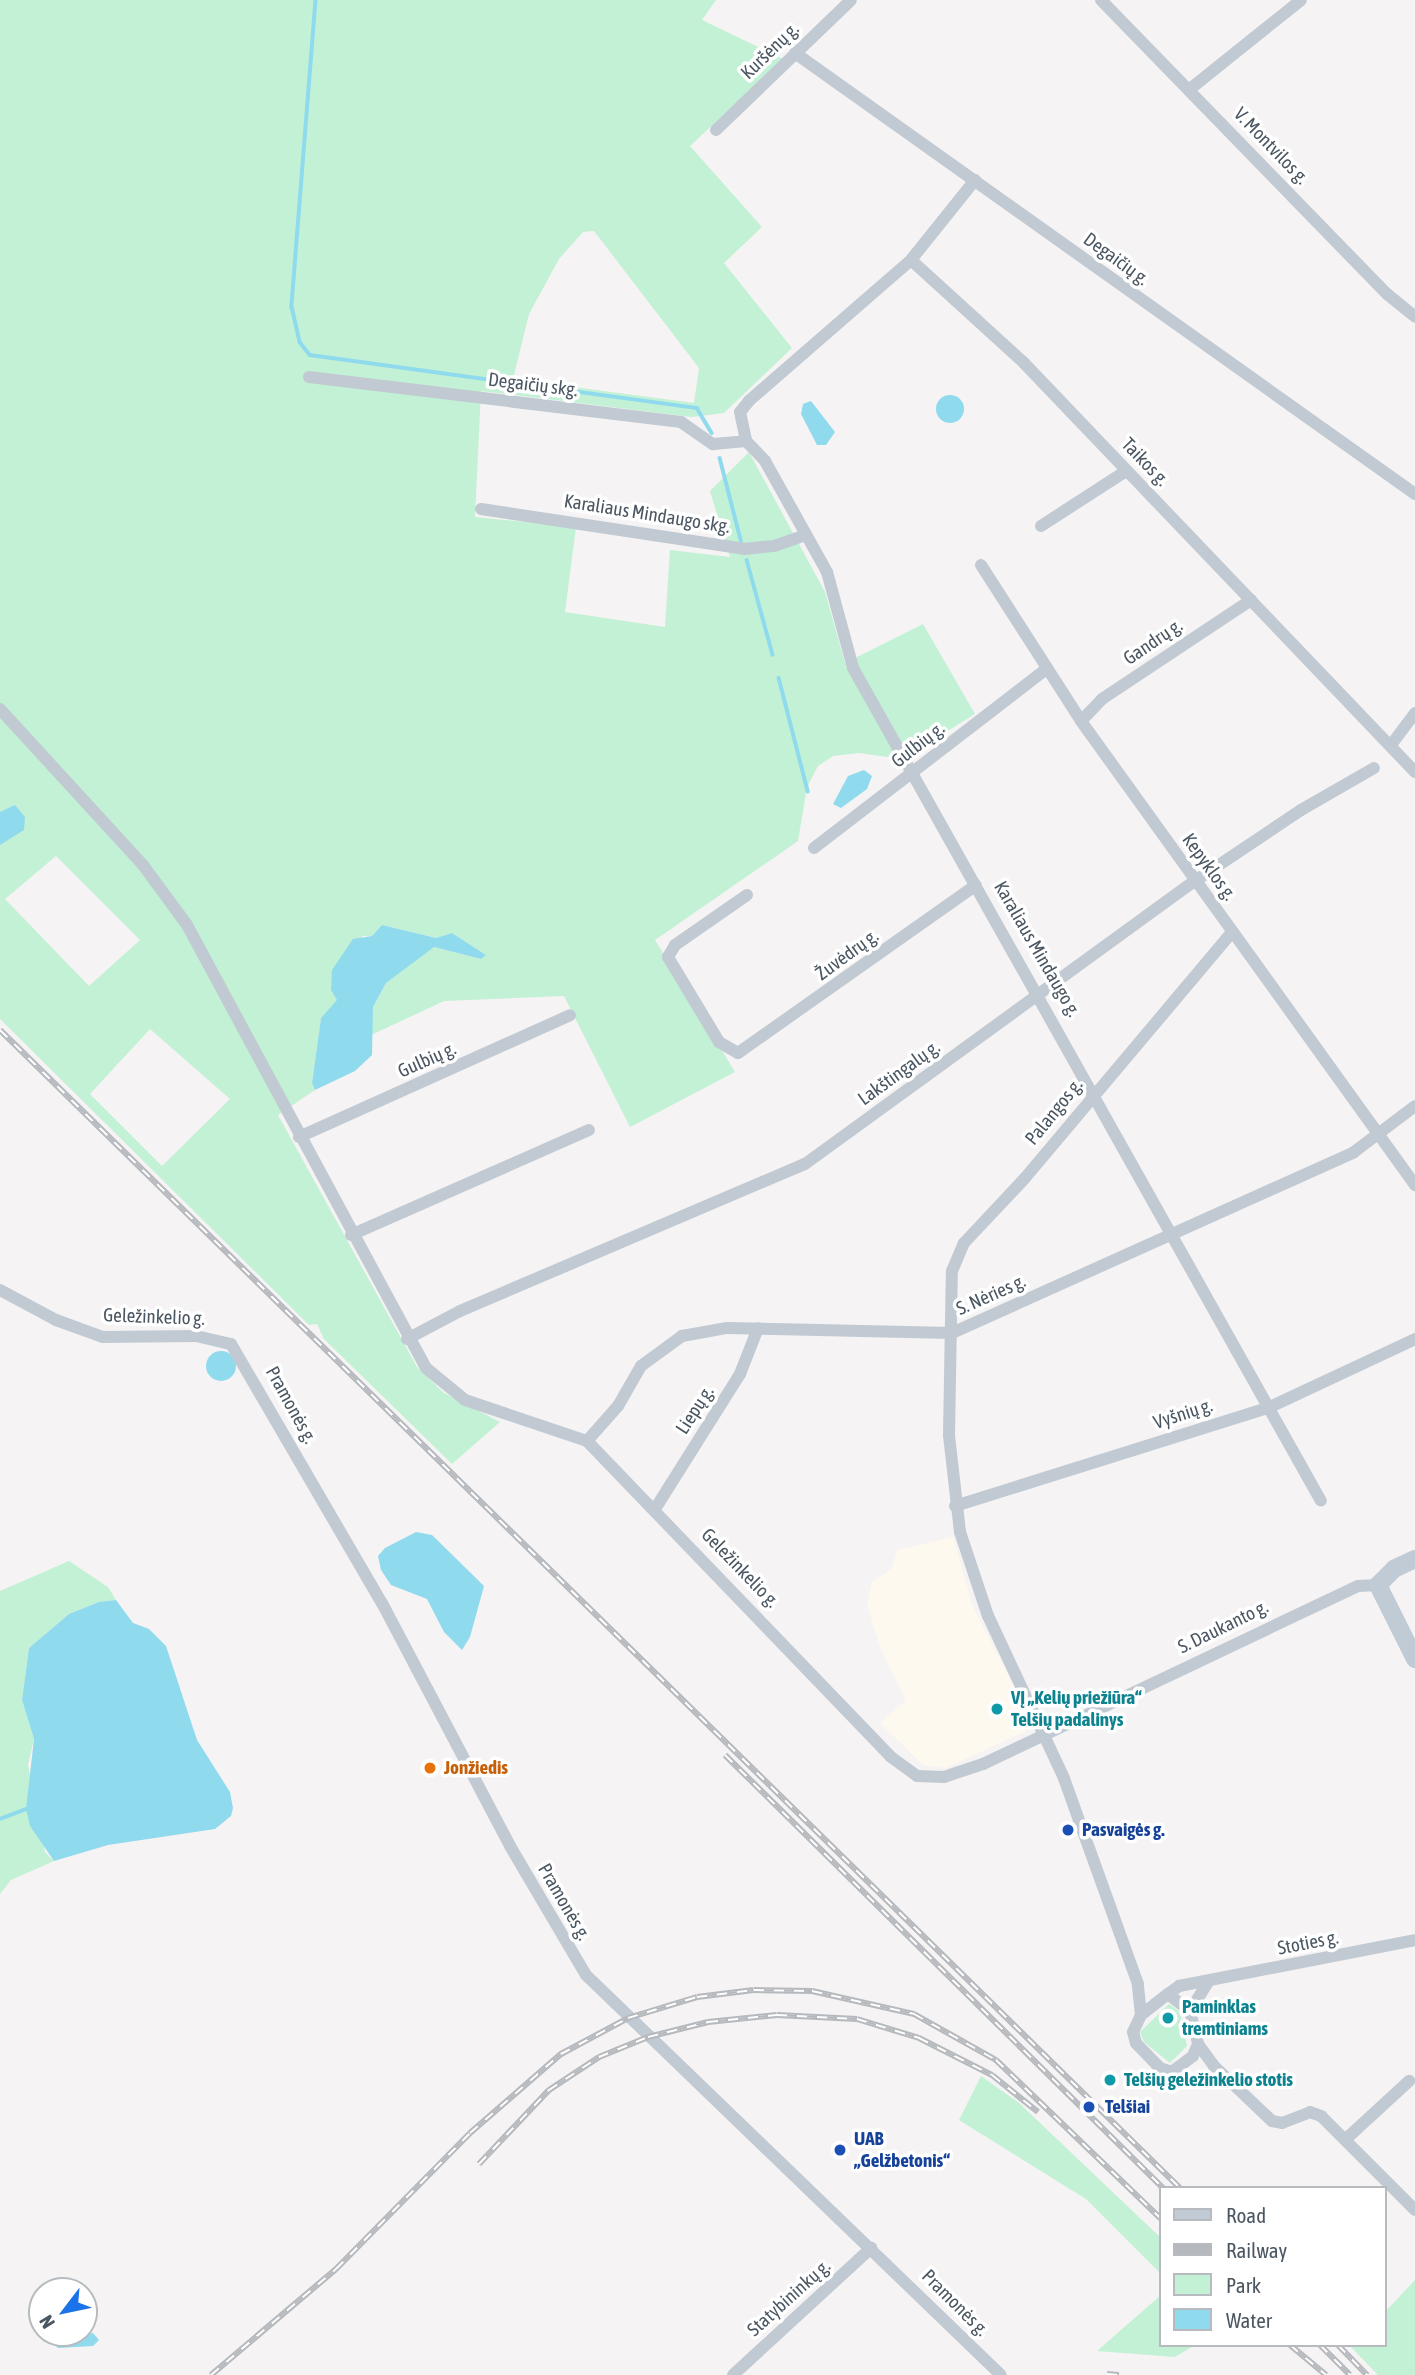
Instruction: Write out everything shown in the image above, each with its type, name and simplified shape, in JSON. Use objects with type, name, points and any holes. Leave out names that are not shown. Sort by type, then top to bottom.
[{"type":"main road","name":"S. Daukanto g.","points":[[1378,1586],[1394,1569],[1415,1559]]},
{"type":"main road","points":[[1378,1586],[1415,1660]]},
{"type":"street","name":"Kuršėnų g.","points":[[716,130],[851,0]]},
{"type":"street","name":"V. Montvilos g.","points":[[1101,0],[1387,294],[1415,317]]},
{"type":"street","points":[[1190,89],[1301,0]]},
{"type":"street","name":"Degaičių g.","points":[[795,53],[1415,494]]},
{"type":"street","points":[[911,260],[975,180]]},
{"type":"street","name":"Karaliaus Mindaugo g.","points":[[911,260],[740,412],[746,441],[765,461],[827,572],[853,668],[915,772],[1321,1501]]},
{"type":"street","name":"Taikos g.","points":[[911,260],[1024,363],[1415,772]]},
{"type":"street","name":"Degaičių skg.","points":[[309,377],[681,422],[713,444],[746,441]]},
{"type":"street","points":[[1041,526],[1126,471]]},
{"type":"street","name":"Karaliaus Mindaugo skg.","points":[[481,509],[744,549],[774,546],[806,536]]},
{"type":"street","name":"Kepyklos g.","points":[[981,565],[1045,670],[1080,721],[1415,1185]]},
{"type":"street","name":"Gandrų g.","points":[[1080,721],[1102,699],[1251,600]]},
{"type":"street","name":"Gulbių g.","points":[[814,848],[1045,670]]},
{"type":"street","name":"Geležinkelio g.","points":[[0,709],[143,865],[187,925],[407,1339],[426,1368],[465,1400],[587,1441],[891,1757],[917,1776],[957,1774],[1047,1734]]},
{"type":"street","points":[[1391,745],[1415,713]]},
{"type":"street","name":"Lakštingalų g.","points":[[407,1339],[460,1311],[805,1164],[1195,881],[1301,810],[1374,768]]},
{"type":"street","name":"Žuvėdrų g.","points":[[747,895],[675,946],[668,957],[719,1042],[738,1053],[976,885]]},
{"type":"street","name":"Palangos g.","points":[[952,1333],[952,1271],[958,1249],[1232,932]]},
{"type":"street","name":"Gulbių g.","points":[[299,1137],[570,1016]]},
{"type":"street","name":"S. Nėries g.","points":[[587,1441],[618,1406],[641,1366],[661,1348],[691,1333],[758,1328],[952,1333],[1354,1152],[1379,1137],[1415,1106]]},
{"type":"street","points":[[351,1235],[589,1130]]},
{"type":"street","name":"Geležinkelio g.","points":[[0,1290],[56,1320],[103,1337],[196,1336],[231,1344]]},
{"type":"street","name":"Liepų g.","points":[[654,1509],[740,1374],[758,1328]]},
{"type":"street","points":[[952,1333],[949,1435],[955,1506],[976,1587],[1047,1734],[1138,1984],[1141,2015]]},
{"type":"street","name":"Vyšnių g.","points":[[955,1506],[1270,1407],[1415,1339]]},
{"type":"street","name":"Pramonės g.","points":[[231,1344],[382,1603],[510,1846],[586,1975],[1001,2375]]},
{"type":"street","name":"S. Daukanto g.","points":[[1047,1734],[1359,1586],[1378,1586]]},
{"type":"street","name":"Stoties g.","points":[[1165,1994],[1179,1986],[1415,1941]]},
{"type":"street","points":[[1190,2011],[1208,1982]]},
{"type":"street","points":[[1138,1984],[1165,1994],[1190,2011],[1198,2044],[1214,2066],[1272,2121],[1282,2123],[1310,2112],[1346,2139],[1415,2210]]},
{"type":"street","points":[[1165,1994],[1141,2015],[1134,2025],[1136,2043],[1167,2072],[1183,2066],[1214,2066]]},
{"type":"street","points":[[1183,2066],[1198,2044]]},
{"type":"street","points":[[1346,2139],[1409,2081]]},
{"type":"street","name":"Statybininkų g.","points":[[733,2375],[872,2249]]},
{"type":"shaded area","points":[[953,1537],[973,1607],[1035,1727],[946,1768],[923,1765],[880,1723],[906,1700],[879,1645],[867,1604],[872,1582],[892,1568],[897,1550]]},
{"type":"green space","points":[[0,0],[716,0],[702,20],[783,59],[690,146],[762,227],[724,263],[792,348],[724,413],[692,417],[481,391],[475,517],[576,527],[565,612],[665,627],[670,550],[730,557],[710,491],[749,452],[825,592],[845,663],[923,624],[975,714],[902,759],[859,753],[833,756],[818,766],[807,787],[798,841],[655,940],[735,1072],[630,1127],[564,996],[444,1001],[369,1036],[373,1007],[386,983],[425,952],[434,947],[481,959],[486,955],[452,933],[436,938],[382,925],[372,936],[362,936],[335,1006],[321,1018],[312,1083],[315,1090],[278,1115],[417,1367],[444,1393],[500,1422],[452,1464],[324,1339],[317,1324],[309,1325],[0,1019]],"holes":[[[594,231],[699,368],[694,403],[513,379],[529,314],[559,259],[583,232]],[[56,856],[140,940],[89,986],[5,899]],[[150,1029],[230,1099],[162,1166],[90,1094]]]},
{"type":"green space","points":[[69,1561],[108,1587],[116,1600],[99,1602],[69,1614],[29,1648],[22,1700],[34,1739],[28,1765],[45,1852],[54,1861],[11,1880],[0,1894],[0,1591]]},
{"type":"green space","points":[[1169,2004],[1180,2012],[1187,2046],[1170,2063],[1144,2042],[1140,2032]]},
{"type":"green space","points":[[981,2076],[1019,2103],[1160,2237],[1160,2273],[1086,2199],[959,2120]]},
{"type":"green space","points":[[1415,2280],[1415,2375],[1378,2375],[1351,2347],[1387,2347],[1387,2310]]},
{"type":"green space","points":[[1160,2296],[1160,2347],[1192,2347],[1175,2357],[1097,2351]]},
{"type":"water","points":[[950,395],[960,399],[964,409],[960,419],[950,423],[940,419],[936,409],[940,399]]},
{"type":"water","points":[[811,401],[835,432],[826,445],[817,445],[801,414],[803,404]]},
{"type":"water","points":[[864,770],[872,776],[867,789],[841,808],[833,804],[848,776]]},
{"type":"water","points":[[15,805],[25,817],[24,830],[0,845],[0,812]]},
{"type":"water","points":[[382,925],[436,938],[452,933],[486,955],[481,959],[434,947],[386,983],[373,1007],[372,1055],[355,1071],[315,1090],[312,1083],[321,1018],[337,1000],[331,990],[332,970],[353,939],[372,936]]},
{"type":"water","points":[[221,1351],[227,1352],[235,1360],[235,1372],[227,1380],[221,1381],[215,1380],[207,1372],[206,1366],[207,1360],[215,1352]]},
{"type":"water","points":[[416,1532],[432,1535],[484,1586],[470,1637],[462,1650],[444,1632],[427,1599],[391,1585],[381,1570],[378,1556],[385,1548]]},
{"type":"water","points":[[116,1600],[133,1623],[149,1629],[166,1646],[197,1740],[230,1792],[233,1808],[231,1816],[215,1829],[108,1845],[54,1861],[30,1826],[26,1809],[34,1739],[22,1700],[29,1648],[69,1614],[99,1602]]},
{"type":"waterway","points":[[316,0],[292,307],[300,342],[310,355],[697,408],[712,433]]},
{"type":"waterway","points":[[720,458],[741,540]]},
{"type":"waterway","points":[[747,560],[773,655]]},
{"type":"waterway","points":[[779,678],[808,791]]},
{"type":"waterway","points":[[0,1819],[26,1809]]},
{"type":"railway","points":[[0,1030],[1178,2186]]},
{"type":"railway","points":[[725,1755],[1161,2186]]},
{"type":"railway","points":[[211,2375],[336,2269],[470,2133],[561,2054],[628,2018],[697,1997],[754,1990],[812,1991],[914,2014],[996,2060],[1160,2218]]},
{"type":"railway","points":[[479,2164],[549,2090],[599,2057],[648,2037],[708,2022],[777,2015],[857,2019],[919,2038],[992,2075],[1038,2112]]},
{"type":"railway","points":[[1292,2347],[1326,2375]]},
{"type":"railway","points":[[1322,2347],[1350,2375]]},
{"type":"railway","points":[[1340,2347],[1367,2375]]},
{"type":"railway","points":[[1107,2374],[1119,2375]]},
{"type":"place","name":"VĮ „Kelių priežiūra“ Telšių padalinys","points":[[997,1709]]},
{"type":"place","name":"Jonžiedis","points":[[430,1768]]},
{"type":"place","name":"Pasvaigės g.","points":[[1068,1830]]},
{"type":"place","name":"Paminklas tremtiniams","points":[[1168,2018]]},
{"type":"place","name":"Telšių geležinkelio stotis","points":[[1110,2080]]},
{"type":"place","name":"Telšiai","points":[[1089,2107]]},
{"type":"place","name":"UAB „Gelžbetonis“","points":[[840,2150]]}]
